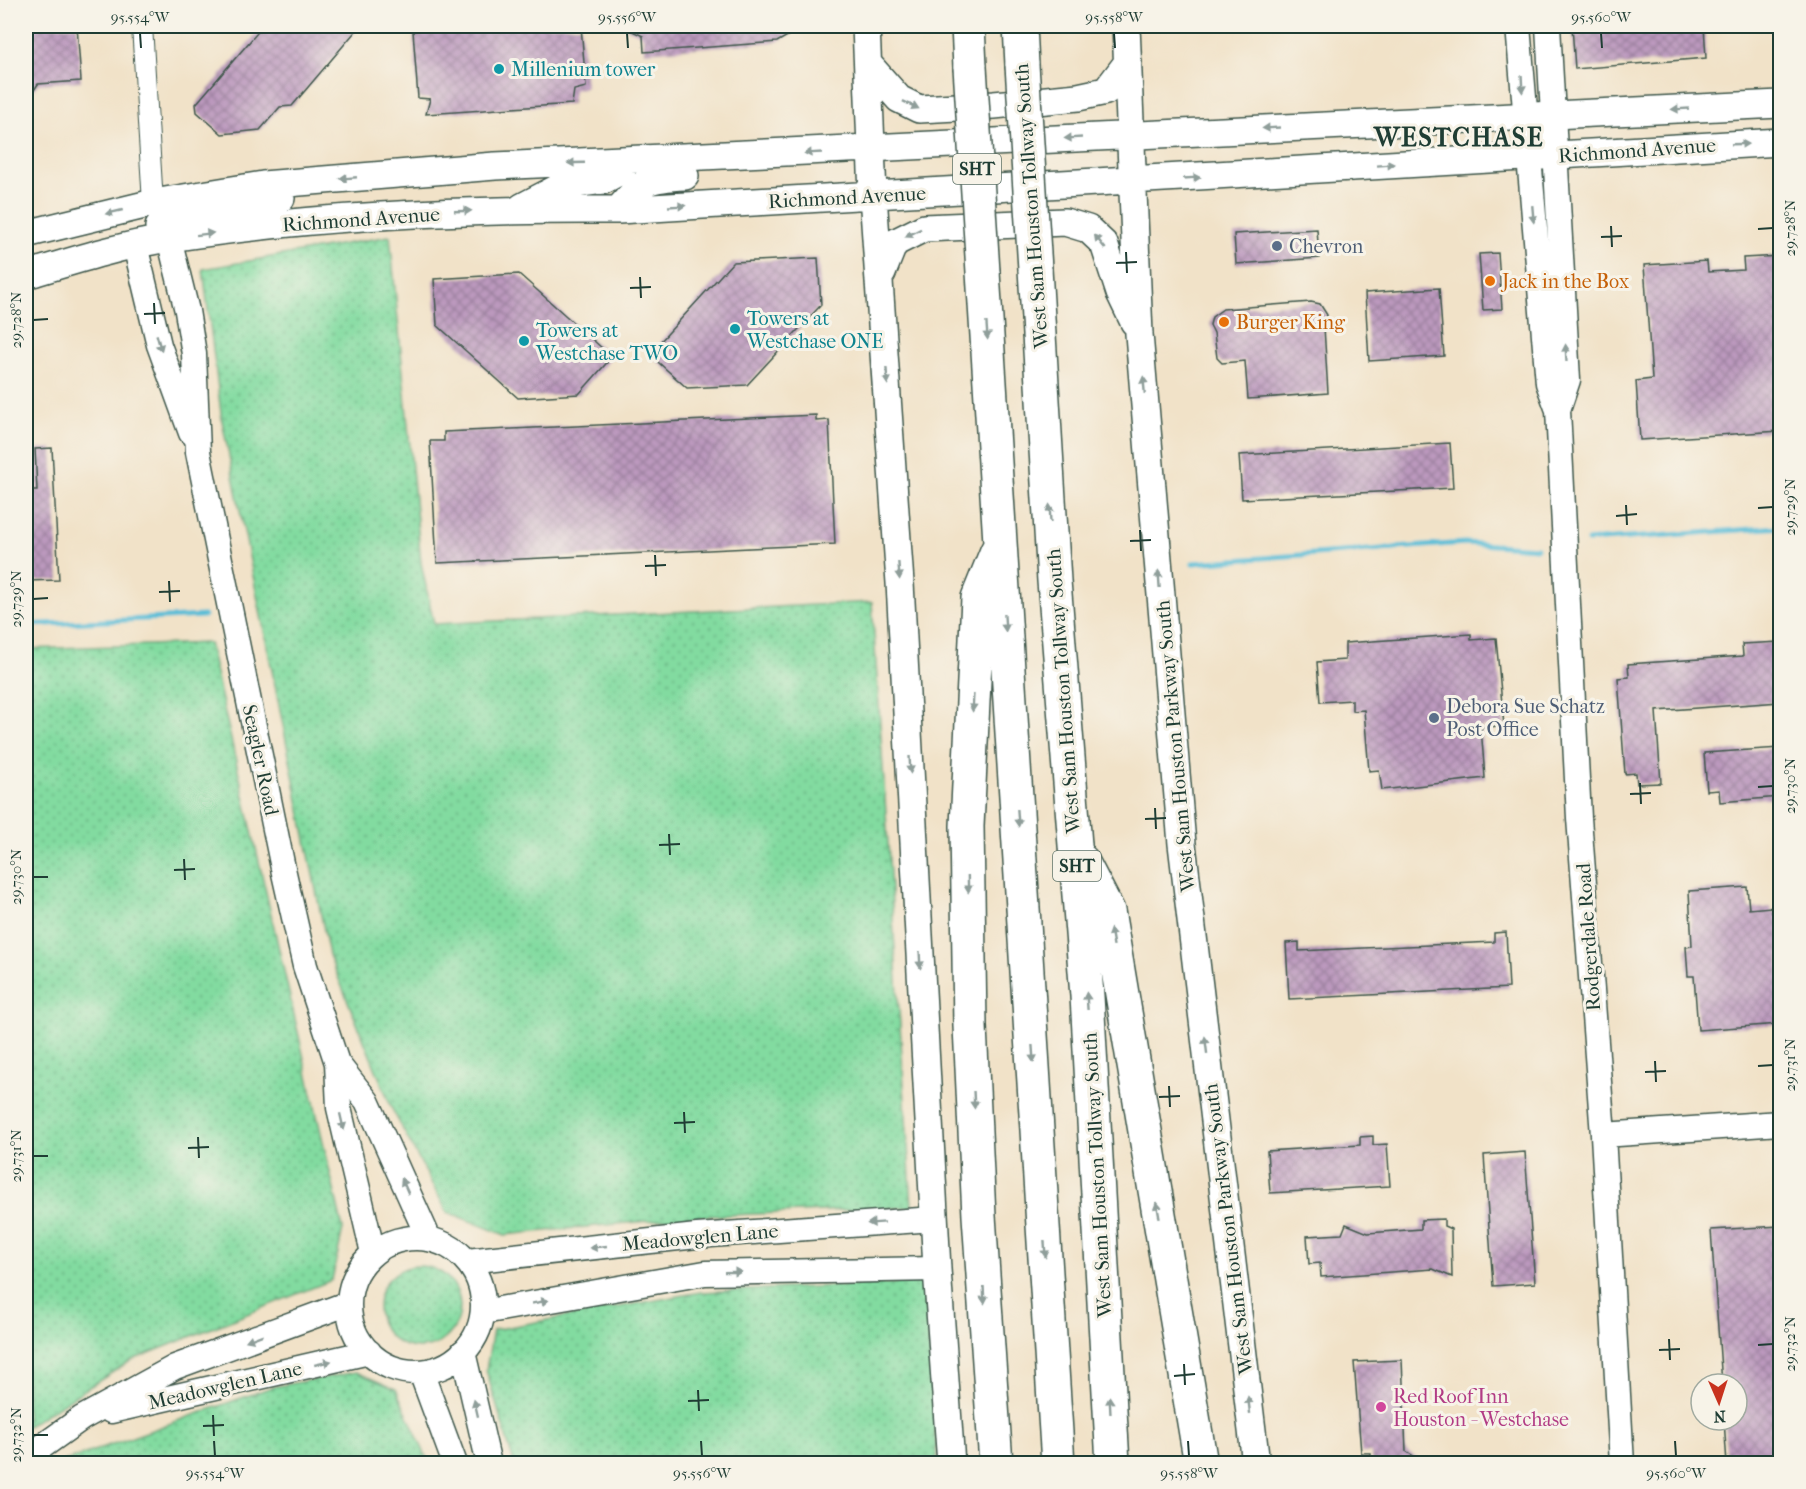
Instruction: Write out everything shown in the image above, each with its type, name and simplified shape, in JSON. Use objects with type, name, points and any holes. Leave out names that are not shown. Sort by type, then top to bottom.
[{"type":"highway","name":"SHT","points":[[968,26],[1058,1464]]},
{"type":"highway","name":"West Sam Houston Tollway South","points":[[1020,26],[1026,64],[1027,137],[1054,581],[1088,1008],[1113,1464]]},
{"type":"highway","points":[[1026,64],[1032,26]]},
{"type":"highway","points":[[996,1464],[982,1263],[970,1026],[967,826],[978,598],[1000,544]]},
{"type":"highway","points":[[1076,848],[1108,912],[1201,1464]]},
{"type":"main road","points":[[866,26],[873,195],[880,277],[937,1269],[951,1464]]},
{"type":"main road","name":"West Sam Houston Parkway South","points":[[1126,26],[1139,334],[1182,844],[1256,1464]]},
{"type":"main road","points":[[869,65],[899,99],[919,109],[1078,97],[1106,91],[1128,62]]},
{"type":"main road","name":"Richmond Avenue","points":[[26,234],[153,203],[263,185],[515,165],[871,150],[1131,135],[1778,104]]},
{"type":"main road","points":[[1778,104],[1778,142]]},
{"type":"main road","name":"Richmond Avenue","points":[[35,272],[169,238],[407,213],[519,209],[618,210],[1133,182],[1778,142]]},
{"type":"main road","points":[[618,210],[636,189],[652,177],[694,175],[741,156]]},
{"type":"main road","points":[[519,209],[564,185],[604,180],[637,161]]},
{"type":"main road","points":[[135,245],[161,226],[177,219],[274,202],[311,182]]},
{"type":"main road","points":[[35,272],[69,243],[133,231],[146,221],[153,203]]},
{"type":"main road","points":[[880,277],[894,243],[924,228],[1065,222],[1088,230],[1104,244],[1120,293],[1139,334]]},
{"type":"street","points":[[142,26],[153,203]]},
{"type":"street","name":"Rodgerdale Road","points":[[1518,26],[1527,156],[1548,383],[1558,410],[1584,883],[1603,1135],[1622,1464]]},
{"type":"street","name":"Rodgerdale Road","points":[[1548,26],[1568,380],[1558,410]]},
{"type":"street","name":"Seagler Road","points":[[169,238],[187,311],[194,354],[198,452]]},
{"type":"street","name":"Seagler Road","points":[[135,245],[159,345],[198,452],[284,873],[305,966],[337,1064],[339,1108],[373,1253]]},
{"type":"street","name":"Seagler Road","points":[[337,1064],[367,1101],[429,1239]]},
{"type":"street","points":[[1603,1135],[1780,1123]]},
{"type":"street","name":"Meadowglen Lane","points":[[467,1261],[697,1236],[934,1219]]},
{"type":"street","points":[[697,1236],[705,1273]]},
{"type":"street","points":[[410,1238],[429,1239],[450,1247],[467,1261],[477,1276],[482,1294],[483,1312],[476,1334],[463,1353],[444,1365],[421,1372],[402,1371],[384,1364],[357,1338],[350,1321],[348,1303],[352,1284],[360,1267],[373,1253],[390,1243],[410,1238]]},
{"type":"street","name":"Meadowglen Lane","points":[[483,1312],[705,1273],[937,1269]]},
{"type":"street","name":"Meadowglen Lane","points":[[26,1458],[82,1418],[175,1367],[348,1303]]},
{"type":"street","name":"Meadowglen Lane","points":[[82,1418],[369,1352]]},
{"type":"street","points":[[463,1353],[489,1464]]},
{"type":"street","points":[[421,1372],[455,1464]]},
{"type":"green space","points":[[390,236],[421,563],[434,624],[872,602],[912,1207],[688,1217],[505,1235],[447,1212],[392,1109],[329,955],[222,421],[203,269]]},
{"type":"green space","points":[[209,643],[343,1229],[332,1280],[132,1360],[26,1427],[26,649]]},
{"type":"green space","points":[[419,1266],[435,1269],[448,1278],[457,1291],[460,1307],[457,1323],[448,1336],[435,1345],[419,1348],[403,1345],[390,1336],[381,1323],[378,1307],[381,1291],[390,1278],[403,1269]]},
{"type":"green space","points":[[925,1282],[937,1463],[514,1463],[486,1370],[493,1330],[701,1292]]},
{"type":"green space","points":[[356,1372],[396,1389],[429,1463],[60,1463],[272,1387]]},
{"type":"building","points":[[26,26],[77,26],[81,81],[38,84],[26,102]]},
{"type":"building","points":[[263,26],[360,26],[292,106],[280,107],[260,130],[222,134],[197,112],[196,104]]},
{"type":"building","name":"Millenium tower","points":[[424,26],[581,26],[586,87],[574,90],[572,104],[426,114],[430,99],[418,98],[413,31],[424,29]]},
{"type":"building","points":[[622,26],[805,26],[777,42],[644,52],[643,36]]},
{"type":"building","points":[[1572,26],[1704,26],[1706,58],[1575,69]]},
{"type":"building","name":"Chevron","points":[[1317,229],[1319,258],[1236,264],[1234,234]]},
{"type":"building","name":"Jack in the Box","points":[[1498,253],[1502,309],[1483,310],[1479,254]]},
{"type":"building","points":[[1780,256],[1780,431],[1640,440],[1636,381],[1652,379],[1644,265],[1707,261],[1708,272],[1744,270],[1743,258]]},
{"type":"building","name":"Towers at Westchase ONE","points":[[818,258],[821,305],[747,385],[687,388],[649,354],[733,262]]},
{"type":"building","name":"Towers at Westchase TWO","points":[[519,274],[612,357],[579,394],[518,398],[437,325],[434,279]]},
{"type":"building","points":[[1439,288],[1444,356],[1369,361],[1365,293]]},
{"type":"building","points":[[1311,302],[1320,304],[1327,315],[1324,327],[1328,393],[1248,399],[1245,361],[1222,363],[1217,358],[1214,333],[1210,325],[1212,317],[1223,309]]},
{"type":"building","points":[[816,415],[816,421],[829,420],[835,544],[437,563],[430,441],[444,441],[444,432]]},
{"type":"building","points":[[1450,443],[1453,488],[1242,499],[1239,455]]},
{"type":"building","points":[[52,448],[59,580],[26,581],[26,490],[37,490],[35,449]]},
{"type":"building","name":"Debora Sue Schatz Post Office","points":[[1471,634],[1471,640],[1496,638],[1504,726],[1481,727],[1485,778],[1382,790],[1379,770],[1369,771],[1364,710],[1352,711],[1352,700],[1320,702],[1317,662],[1345,660],[1345,643]]},
{"type":"building","points":[[1780,642],[1780,702],[1656,711],[1661,783],[1637,784],[1636,773],[1625,774],[1618,678],[1629,677],[1628,664],[1743,656],[1742,644]]},
{"type":"building","points":[[1780,748],[1780,797],[1720,802],[1719,790],[1707,791],[1704,753]]},
{"type":"building","points":[[1747,887],[1749,909],[1771,907],[1772,913],[1780,912],[1780,1024],[1698,1030],[1694,976],[1688,976],[1686,947],[1692,946],[1689,891]]},
{"type":"building","points":[[1506,932],[1509,988],[1289,999],[1286,943],[1299,942],[1299,951],[1494,942],[1494,933]]},
{"type":"building","points":[[1373,1136],[1373,1145],[1387,1144],[1390,1186],[1270,1193],[1267,1151],[1360,1145],[1360,1137]]},
{"type":"building","points":[[1525,1152],[1535,1283],[1493,1286],[1484,1155]]},
{"type":"building","points":[[1444,1219],[1444,1226],[1451,1229],[1452,1277],[1433,1269],[1321,1277],[1320,1263],[1309,1264],[1307,1236],[1342,1234],[1346,1224],[1368,1233],[1421,1229],[1421,1220]]},
{"type":"building","points":[[1780,1226],[1780,1464],[1727,1464],[1725,1432],[1749,1432],[1749,1372],[1721,1372],[1711,1230]]},
{"type":"building","name":"Red Roof Inn Houston - Westchase","points":[[1402,1360],[1406,1451],[1425,1464],[1371,1464],[1371,1453],[1361,1453],[1354,1362]]},
{"type":"waterway","points":[[1588,541],[1780,527]]},
{"type":"waterway","points":[[1193,563],[1465,543],[1537,548]]},
{"type":"waterway","points":[[26,625],[204,616]]},
{"type":"place","name":"Millenium tower","points":[[499,69]]},
{"type":"place","name":"Chevron","points":[[1277,246]]},
{"type":"place","name":"Jack in the Box","points":[[1490,281]]},
{"type":"place","name":"Burger King","points":[[1224,322]]},
{"type":"place","name":"Towers at Westchase ONE","points":[[735,329]]},
{"type":"place","name":"Towers at Westchase TWO","points":[[524,341]]},
{"type":"place","name":"Debora Sue Schatz Post Office","points":[[1434,718]]},
{"type":"place","name":"Red Roof Inn Houston - Westchase","points":[[1381,1407]]},
{"type":"district","name":"WESTCHASE","points":[[1459,137]]}]
